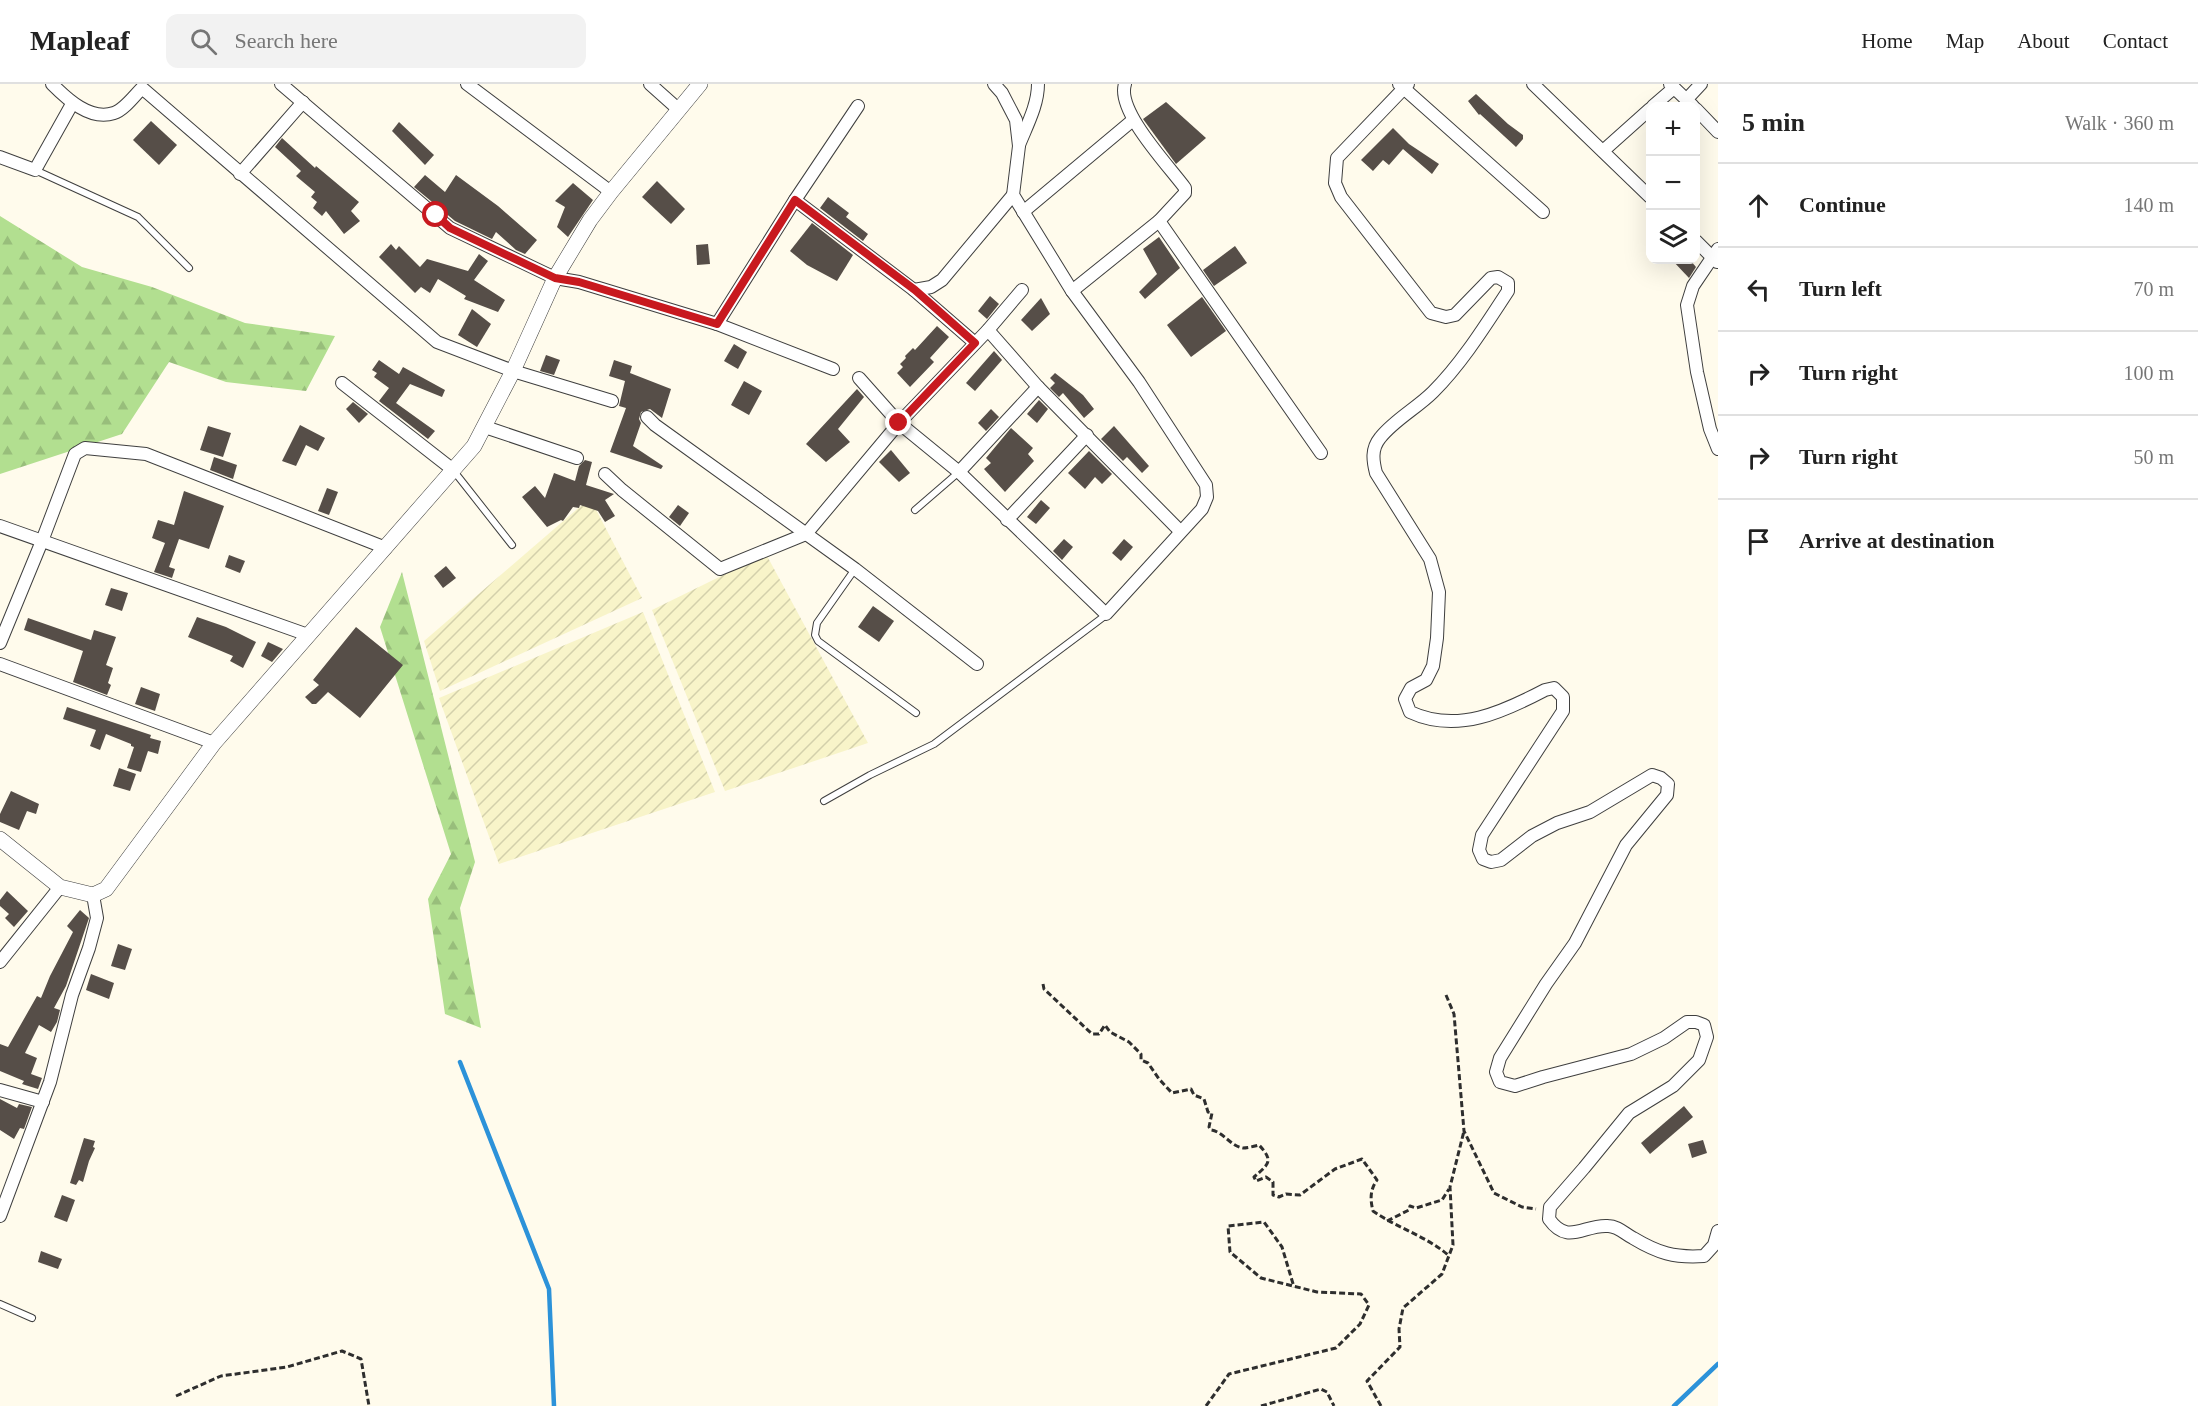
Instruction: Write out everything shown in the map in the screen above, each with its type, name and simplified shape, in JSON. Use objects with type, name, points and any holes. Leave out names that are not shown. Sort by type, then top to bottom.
[{"type":"street","points":[[52,84],[72,104],[103,114],[116,113],[144,85],[240,174],[437,342],[513,371],[612,400]]},
{"type":"street","points":[[281,84],[450,228],[555,278],[579,282],[717,324],[833,369]]},
{"type":"street","points":[[467,84],[610,192]]},
{"type":"street","points":[[650,84],[678,109]]},
{"type":"street","points":[[0,839],[60,887],[93,895],[106,889],[214,742],[474,446],[513,371],[555,278],[590,220],[610,192],[700,84]]},
{"type":"street","points":[[994,84],[1002,93],[1016,120],[1019,146]]},
{"type":"street","points":[[915,290],[931,287],[942,280],[1012,195],[1019,146],[1034,110],[1038,84]]},
{"type":"street","points":[[1072,291],[1159,221],[1185,194],[1185,188],[1133,120],[1125,100],[1123,90],[1125,84]]},
{"type":"street","points":[[1533,84],[1646,193]]},
{"type":"street","points":[[1693,102],[1701,84]]},
{"type":"street","points":[[1543,212],[1403,85],[1337,158],[1335,183],[1341,197],[1431,313],[1446,317],[1455,315],[1491,278],[1498,277],[1508,283],[1508,291],[1477,338],[1434,392],[1380,438],[1374,449],[1373,460],[1376,473],[1385,491],[1430,559],[1439,592],[1433,666],[1426,680],[1411,688],[1405,699],[1410,712],[1424,719],[1452,721],[1487,717],[1554,688],[1563,697],[1563,711],[1482,835],[1479,850],[1483,859],[1491,862],[1501,860],[1532,836],[1557,823],[1590,812],[1652,775],[1668,784],[1667,795],[1626,845],[1575,943],[1546,984],[1500,1058],[1496,1072],[1500,1082],[1515,1086],[1631,1054],[1664,1038],[1687,1022],[1704,1025],[1707,1037],[1698,1060],[1673,1086],[1629,1113],[1550,1207],[1549,1220],[1555,1228],[1565,1233],[1607,1225],[1617,1228],[1659,1253],[1683,1257],[1704,1256],[1714,1245],[1718,1231]]},
{"type":"street","points":[[1657,102],[1672,86],[1689,102]]},
{"type":"street","points":[[240,174],[303,102]]},
{"type":"street","points":[[0,157],[35,170],[72,104]]},
{"type":"street","points":[[717,324],[795,200],[858,106]]},
{"type":"street","points":[[1603,151],[1646,113]]},
{"type":"street","points":[[1700,113],[1718,132]]},
{"type":"street","points":[[1023,212],[1133,120]]},
{"type":"street","points":[[859,378],[899,423],[959,472],[1106,614],[1202,508],[1207,497],[1206,485],[1139,382],[1072,291],[1012,195]]},
{"type":"street","points":[[795,200],[915,290],[975,343]]},
{"type":"street","points":[[1159,221],[1321,453]]},
{"type":"street","points":[[1700,245],[1716,256],[1693,286],[1687,305],[1697,372],[1710,429],[1718,449]]},
{"type":"street","points":[[605,474],[720,569],[806,534],[899,423],[988,330],[1022,290]]},
{"type":"street","points":[[988,330],[1038,387],[1180,531]]},
{"type":"street","points":[[342,383],[452,469]]},
{"type":"street","points":[[959,472],[1038,387]]},
{"type":"street","points":[[647,417],[855,569],[977,664]]},
{"type":"street","points":[[485,427],[577,458]]},
{"type":"street","points":[[1008,520],[1087,435]]},
{"type":"street","points":[[0,643],[75,454],[85,448],[146,454],[386,548]]},
{"type":"street","points":[[0,526],[308,635]]},
{"type":"street","points":[[0,664],[214,742]]},
{"type":"street","points":[[0,962],[60,887]]},
{"type":"street","points":[[0,1216],[50,1082],[72,995],[89,948],[97,918],[93,895]]},
{"type":"street","points":[[0,1090],[43,1102]]},
{"type":"lane","points":[[35,170],[138,217],[189,268]]},
{"type":"lane","points":[[452,469],[512,545]]},
{"type":"lane","points":[[915,510],[959,472]]},
{"type":"lane","points":[[855,569],[817,623],[815,635],[818,641],[916,712]]},
{"type":"lane","points":[[824,801],[870,775],[934,744],[1106,614]]},
{"type":"lane","points":[[0,1304],[32,1318]]},
{"type":"path","points":[[1043,984],[1044,989],[1092,1034],[1099,1034],[1105,1025],[1110,1032],[1130,1042],[1141,1054],[1141,1060],[1148,1063],[1159,1080],[1172,1093],[1191,1089],[1194,1095],[1204,1099],[1208,1112],[1212,1113],[1209,1127],[1211,1130],[1220,1132],[1243,1148],[1259,1145],[1268,1155],[1269,1160],[1254,1177],[1256,1181],[1266,1177],[1273,1182],[1273,1195],[1279,1197],[1286,1194],[1300,1195],[1335,1169],[1362,1159],[1377,1180],[1372,1187],[1370,1199],[1373,1211],[1387,1221],[1435,1244],[1448,1255]]},
{"type":"path","points":[[1381,1406],[1367,1381],[1400,1347],[1399,1329],[1402,1308],[1442,1274],[1453,1245],[1450,1187],[1464,1131],[1454,1014],[1446,995]]},
{"type":"path","points":[[1464,1131],[1494,1193],[1522,1207],[1550,1211]]},
{"type":"path","points":[[1387,1221],[1408,1210],[1410,1206],[1416,1208],[1442,1200],[1450,1187]]},
{"type":"path","points":[[1206,1406],[1229,1374],[1336,1348],[1360,1324],[1369,1305],[1362,1294],[1317,1292],[1294,1287],[1261,1278],[1230,1252],[1228,1226],[1264,1222],[1281,1247],[1294,1287]]},
{"type":"path","points":[[176,1396],[221,1376],[287,1367],[342,1351],[361,1359],[369,1406]]},
{"type":"path","points":[[1261,1406],[1321,1389],[1328,1392],[1334,1406]]},
{"type":"shaded area","points":[[590,498],[642,598],[440,691],[424,641]]},
{"type":"shaded area","points":[[766,554],[868,743],[725,791],[652,610]]},
{"type":"shaded area","points":[[643,612],[715,792],[499,864],[439,698]]},
{"type":"green space","points":[[0,216],[82,267],[152,287],[245,323],[335,336],[306,391],[226,382],[169,362],[122,434],[0,474]]},
{"type":"green space","points":[[402,572],[475,862],[460,908],[481,1028],[445,1014],[428,899],[451,854],[380,627]]},
{"type":"building","points":[[1476,94],[1523,135],[1523,139],[1516,147],[1479,115],[1468,101]]},
{"type":"building","points":[[1166,102],[1206,138],[1176,164],[1143,119]]},
{"type":"building","points":[[151,121],[177,145],[159,165],[133,140]]},
{"type":"building","points":[[399,122],[434,155],[425,165],[392,131]]},
{"type":"building","points":[[1393,128],[1409,144],[1439,164],[1432,174],[1403,149],[1389,165],[1383,160],[1373,171],[1361,160]]},
{"type":"building","points":[[282,138],[315,168],[316,166],[359,202],[351,211],[360,221],[344,234],[326,211],[322,216],[313,208],[317,202],[311,197],[315,192],[296,176],[301,171],[275,147]]},
{"type":"building","points":[[425,175],[445,192],[456,175],[498,206],[537,240],[525,254],[516,250],[496,232],[492,239],[455,221],[414,187]]},
{"type":"building","points":[[657,181],[685,209],[671,224],[642,197]]},
{"type":"building","points":[[573,183],[593,200],[568,237],[557,227],[565,207],[555,201]]},
{"type":"building","points":[[828,197],[849,213],[846,217],[868,234],[863,241],[820,208]]},
{"type":"building","points":[[812,223],[853,255],[837,281],[807,265],[790,251]]},
{"type":"building","points":[[1159,237],[1180,268],[1145,299],[1139,292],[1157,274],[1143,249]]},
{"type":"building","points":[[391,244],[396,250],[399,246],[420,267],[427,259],[468,271],[479,254],[488,261],[474,280],[505,300],[498,312],[464,299],[466,296],[438,279],[430,293],[421,287],[415,293],[379,257]]},
{"type":"building","points":[[708,244],[710,264],[697,265],[696,245]]},
{"type":"building","points":[[1235,246],[1247,263],[1214,286],[1203,270]]},
{"type":"building","points":[[1676,264],[1693,264],[1696,267],[1689,278]]},
{"type":"building","points":[[990,296],[999,304],[987,319],[978,311]]},
{"type":"building","points":[[1202,297],[1226,331],[1191,357],[1167,325]]},
{"type":"building","points":[[1041,298],[1050,314],[1032,331],[1021,320]]},
{"type":"building","points":[[472,309],[491,324],[477,347],[458,335]]},
{"type":"building","points":[[937,326],[949,337],[930,358],[934,362],[910,387],[897,373],[903,367],[900,364],[906,358],[905,356],[913,348],[915,350]]},
{"type":"building","points":[[734,344],[747,352],[738,369],[724,361]]},
{"type":"building","points":[[994,351],[1002,360],[975,391],[966,383]]},
{"type":"building","points":[[546,355],[560,360],[554,375],[540,371]]},
{"type":"building","points":[[379,360],[399,374],[403,367],[445,390],[442,397],[410,384],[396,403],[435,431],[428,439],[379,401],[389,388],[374,377],[377,373],[372,370]]},
{"type":"building","points":[[614,360],[632,366],[630,373],[671,389],[662,418],[650,409],[641,412],[639,419],[641,423],[633,446],[663,466],[661,469],[610,452],[626,408],[619,406],[625,381],[609,376]]},
{"type":"building","points":[[1055,373],[1083,395],[1094,409],[1084,418],[1063,393],[1059,397],[1050,388],[1055,383],[1050,378]]},
{"type":"building","points":[[744,381],[762,391],[749,415],[731,405]]},
{"type":"building","points":[[857,389],[864,397],[838,429],[850,442],[826,462],[806,444]]},
{"type":"building","points":[[1039,400],[1048,409],[1037,423],[1027,414]]},
{"type":"building","points":[[353,402],[368,414],[359,423],[346,409]]},
{"type":"building","points":[[991,409],[999,417],[986,431],[978,423]]},
{"type":"building","points":[[300,425],[325,438],[318,451],[306,445],[296,466],[282,461]]},
{"type":"building","points":[[208,426],[231,433],[223,457],[200,450]]},
{"type":"building","points":[[1114,426],[1149,466],[1142,473],[1127,457],[1123,461],[1101,439]]},
{"type":"building","points":[[1011,428],[1033,448],[1028,454],[1034,461],[1005,492],[984,469],[991,463],[986,458]]},
{"type":"building","points":[[891,450],[910,473],[899,482],[879,462]]},
{"type":"building","points":[[1089,451],[1112,474],[1102,484],[1095,477],[1085,489],[1068,473]]},
{"type":"building","points":[[214,457],[237,465],[233,479],[210,470]]},
{"type":"building","points":[[585,460],[592,462],[586,485],[614,494],[605,500],[615,516],[605,522],[598,511],[580,505],[579,508],[573,507],[563,521],[547,527],[522,497],[535,486],[545,498],[554,473],[575,481],[579,466]]},
{"type":"building","points":[[327,488],[338,492],[329,515],[318,511]]},
{"type":"building","points":[[184,491],[224,506],[209,549],[179,539],[169,567],[175,569],[172,578],[154,572],[165,543],[152,538],[158,520],[174,525]]},
{"type":"building","points":[[1041,500],[1050,508],[1036,524],[1027,517]]},
{"type":"building","points":[[678,505],[689,513],[680,526],[669,517]]},
{"type":"building","points":[[1064,539],[1073,547],[1062,560],[1053,551]]},
{"type":"building","points":[[1124,539],[1133,547],[1121,561],[1112,553]]},
{"type":"building","points":[[229,555],[245,561],[240,573],[225,567]]},
{"type":"building","points":[[446,566],[456,578],[443,588],[434,576]]},
{"type":"building","points":[[111,588],[128,593],[122,611],[105,605]]},
{"type":"building","points":[[873,606],[894,621],[879,642],[858,627]]},
{"type":"building","points":[[197,617],[226,627],[256,642],[243,668],[230,661],[233,656],[188,637]]},
{"type":"building","points":[[28,618],[91,640],[94,630],[116,637],[106,665],[113,668],[107,695],[73,682],[83,651],[24,630]]},
{"type":"building","points":[[356,627],[403,665],[360,718],[328,692],[316,704],[312,704],[305,697],[319,685],[313,680]]},
{"type":"building","points":[[268,642],[283,649],[272,662],[261,656]]},
{"type":"building","points":[[141,687],[160,694],[155,711],[135,704]]},
{"type":"building","points":[[67,707],[151,735],[150,738],[161,741],[158,754],[148,751],[141,772],[127,768],[134,747],[106,734],[100,750],[90,746],[96,730],[63,719]]},
{"type":"building","points":[[119,768],[136,774],[130,791],[113,786]]},
{"type":"building","points":[[11,791],[39,804],[36,814],[27,811],[19,830],[0,822],[0,814]]},
{"type":"building","points":[[7,891],[28,911],[14,927],[5,918],[9,914],[0,906],[0,900]]},
{"type":"building","points":[[80,910],[89,918],[66,986],[54,1008],[60,1010],[57,1022],[51,1032],[39,1025],[25,1053],[37,1058],[31,1074],[42,1078],[38,1089],[22,1084],[24,1081],[0,1071],[0,1044],[8,1047],[37,996],[41,998],[73,932],[67,926]]},
{"type":"building","points":[[118,944],[132,949],[125,970],[111,966]]},
{"type":"building","points":[[91,974],[114,983],[109,999],[86,990]]},
{"type":"building","points":[[0,1099],[17,1108],[19,1104],[32,1107],[24,1129],[20,1128],[14,1139],[0,1130]]},
{"type":"building","points":[[1684,1106],[1693,1117],[1650,1154],[1641,1143]]},
{"type":"building","points":[[84,1138],[95,1141],[93,1147],[95,1148],[83,1182],[79,1180],[76,1185],[70,1183]]},
{"type":"building","points":[[1703,1140],[1707,1153],[1692,1158],[1688,1144]]},
{"type":"building","points":[[62,1195],[75,1200],[67,1222],[54,1217]]},
{"type":"building","points":[[41,1251],[62,1259],[58,1269],[38,1262]]},
{"type":"waterway","points":[[460,1062],[549,1289],[554,1406]]},
{"type":"waterway","points":[[1674,1406],[1718,1364]]},
{"type":"route","points":[[436,215],[450,228],[555,278],[579,282],[717,324],[795,200],[915,290],[975,343],[899,423]]}]
